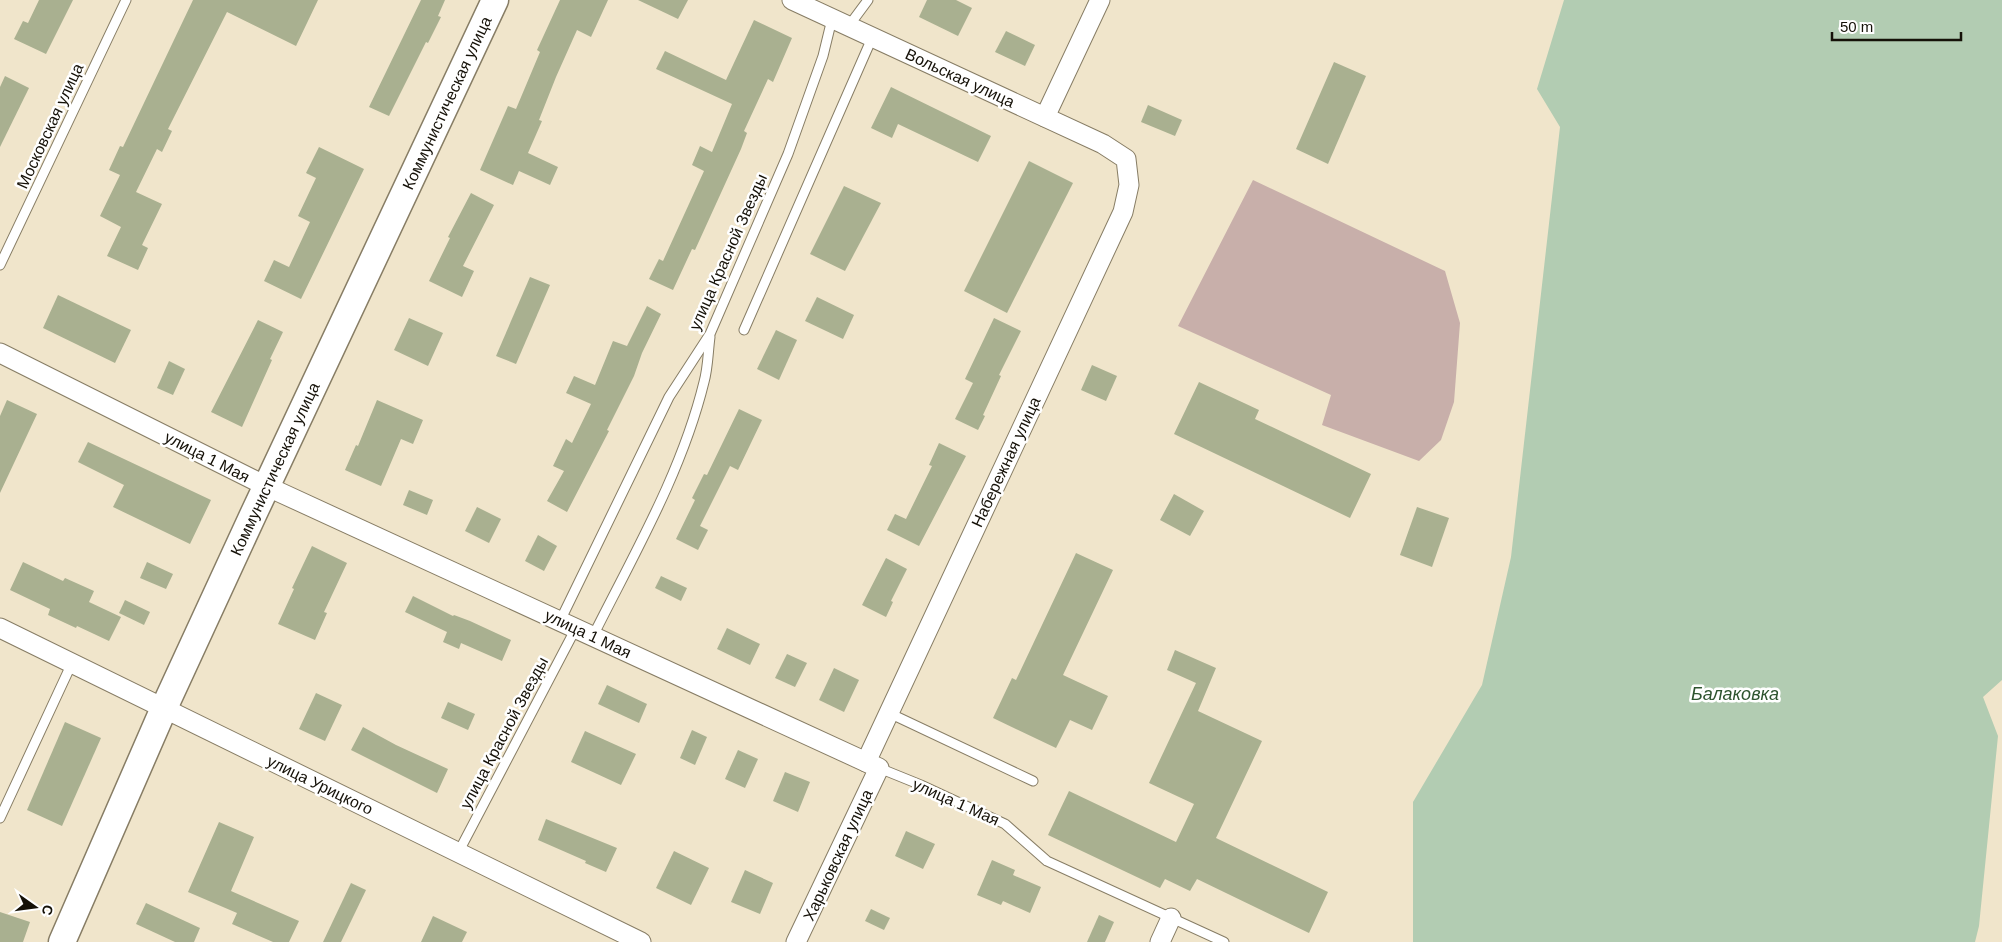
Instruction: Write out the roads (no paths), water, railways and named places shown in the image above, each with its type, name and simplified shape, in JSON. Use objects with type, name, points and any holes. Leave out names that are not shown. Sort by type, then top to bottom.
[{"type":"main road","name":"Коммунистическая улица","points":[[62,942],[164,708],[266,486],[495,0]]},
{"type":"street","name":"Вольская улица","points":[[792,0],[1103,144],[1126,159]]},
{"type":"street","points":[[1045,117],[1100,0]]},
{"type":"street","name":"Набережная улица","points":[[872,765],[889,713],[1123,212],[1129,184],[1126,159]]},
{"type":"street","name":"улица 1 Мая","points":[[0,353],[266,486],[872,765]]},
{"type":"street","name":"улица Урицкого","points":[[0,628],[640,942]]},
{"type":"street","name":"Харьковская улица","points":[[796,942],[872,765]]},
{"type":"street","points":[[1160,942],[1171,918]]},
{"type":"lane","name":"Московская улица","points":[[0,265],[126,0]]},
{"type":"lane","name":"улица Красной Звезды","points":[[458,852],[568,624],[669,396],[710,334],[788,154],[823,56],[840,23],[868,0]]},
{"type":"lane","points":[[744,330],[872,38]]},
{"type":"lane","points":[[593,636],[686,445],[705,380],[710,334]]},
{"type":"lane","points":[[0,818],[72,663]]},
{"type":"lane","points":[[889,713],[1033,781]]},
{"type":"lane","name":"улица 1 Мая","points":[[872,765],[1006,824],[1047,861],[1224,942]]},
{"type":"water","name":"Балаковка","points":[[1564,0],[2002,0],[2002,680],[1983,697],[1998,736],[1979,926],[1975,942],[1413,942],[1413,802],[1482,685],[1511,557],[1560,127],[1537,89]]}]
